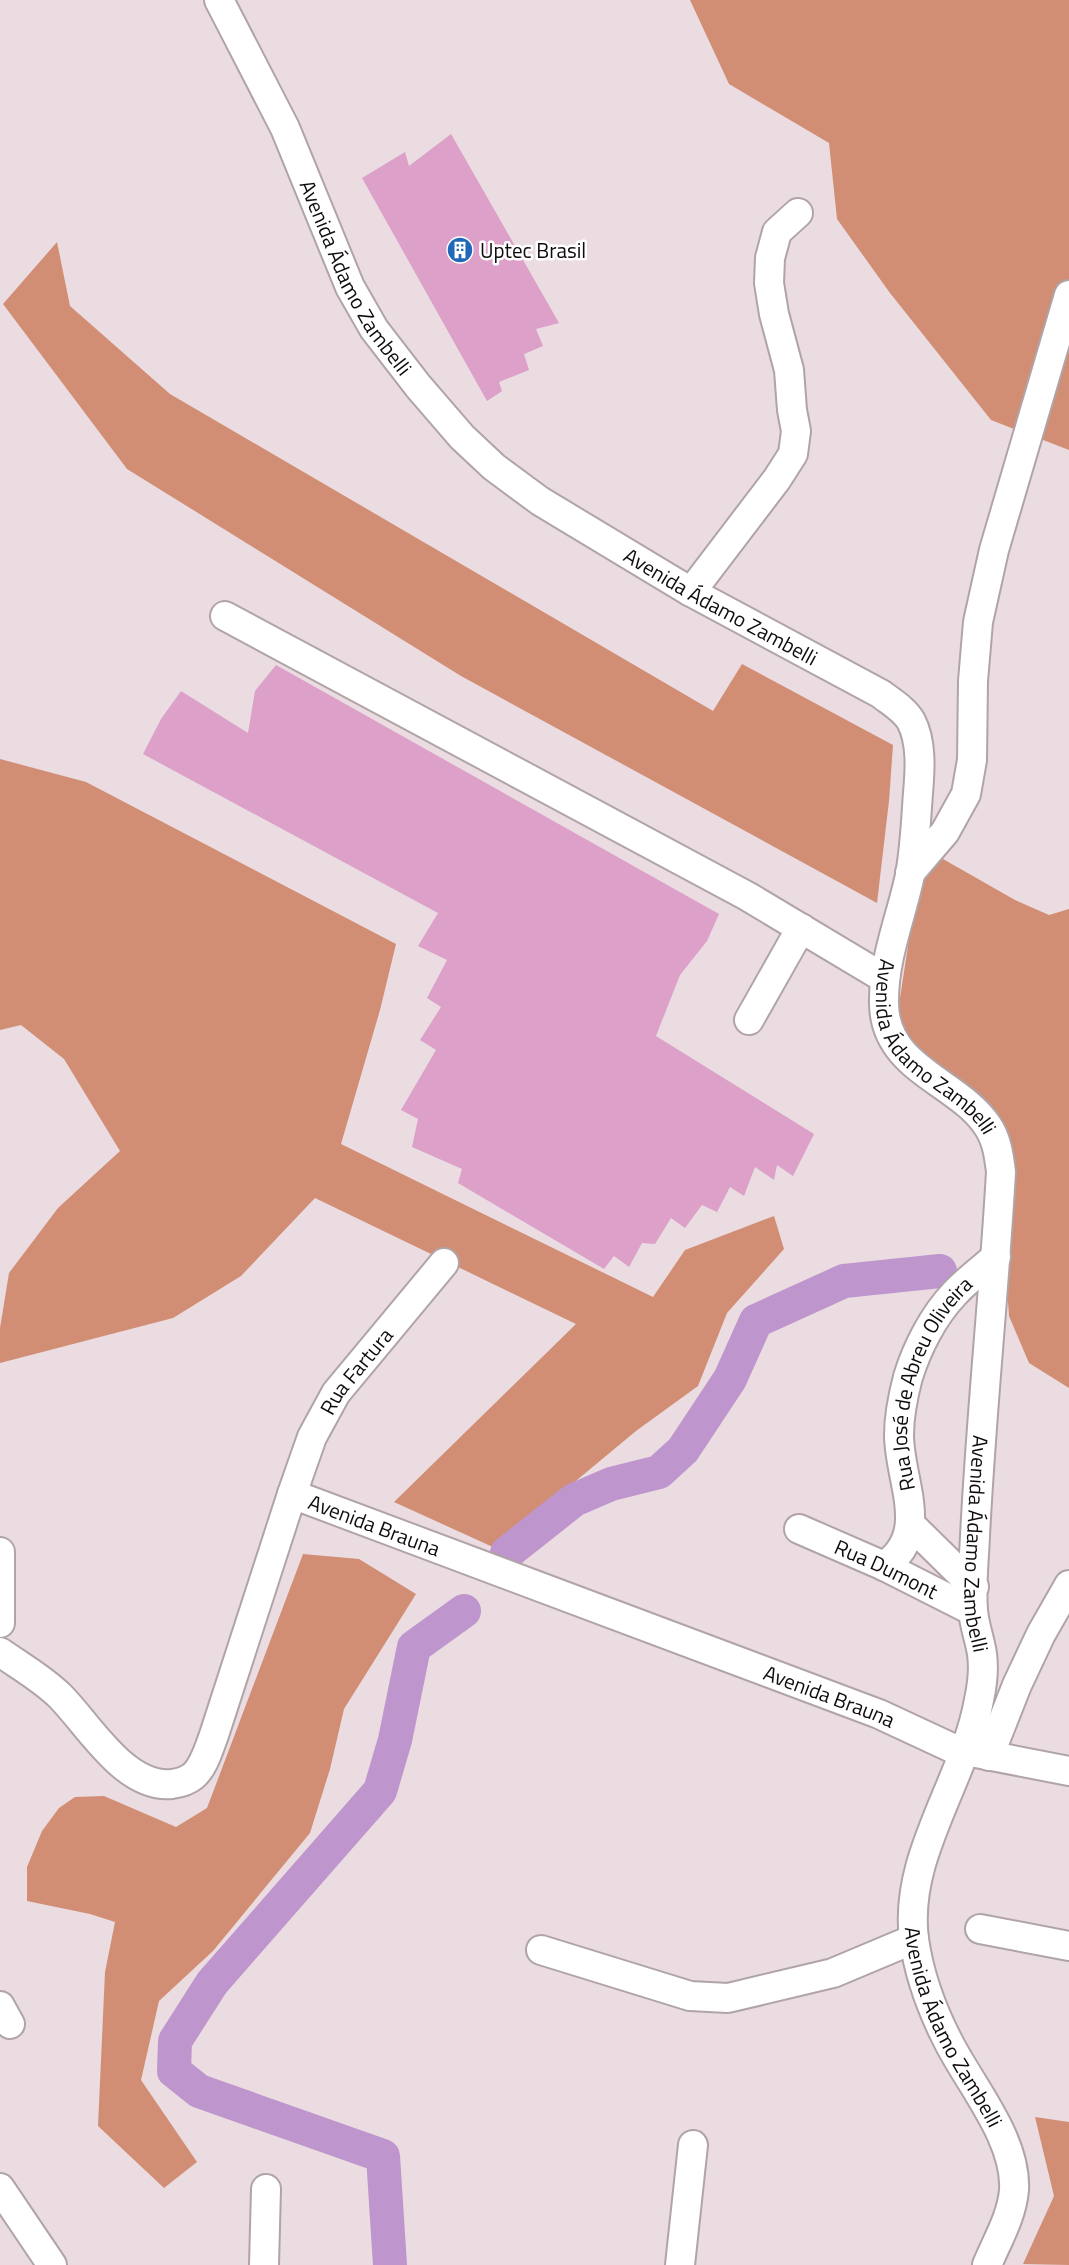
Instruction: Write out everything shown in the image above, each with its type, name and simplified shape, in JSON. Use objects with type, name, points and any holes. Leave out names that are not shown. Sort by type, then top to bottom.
[{"type":"street","name":"Avenida Ádamo Zambelli","points":[[220,0],[285,128],[350,287],[374,329],[418,386],[462,437],[494,468],[540,501],[691,592],[880,694],[903,711],[911,722],[919,755],[916,819],[910,873],[884,978],[887,1028],[893,1040],[916,1065],[979,1115],[994,1138],[1001,1173],[976,1524],[973,1599],[983,1658],[973,1754],[928,1844],[916,1880],[913,1906],[914,1939],[926,1989],[948,2041],[993,2120],[1009,2154],[1014,2190],[1011,2207],[987,2265]]},
{"type":"street","points":[[691,592],[777,479],[793,454],[796,431],[789,370],[774,314],[770,258],[777,232],[798,213]]},
{"type":"street","points":[[910,873],[945,832],[966,794],[972,760],[973,681],[978,622],[994,550],[1069,296]]},
{"type":"street","points":[[225,616],[736,890],[884,978]]},
{"type":"street","points":[[749,1020],[801,928]]},
{"type":"street","name":"Rua José de Abreu Oliveira","points":[[884,1566],[903,1550],[911,1525],[899,1435],[900,1417],[909,1376],[924,1338],[937,1317],[954,1294],[996,1257]]},
{"type":"street","name":"Rua Fartura","points":[[292,1494],[312,1437],[336,1393],[444,1263]]},
{"type":"street","name":"Avenida Brauna","points":[[0,1652],[58,1693],[114,1757],[130,1771],[146,1781],[162,1785],[182,1782],[194,1776],[214,1736],[292,1494],[879,1714],[973,1754],[1069,1771]]},
{"type":"street","name":"Rua José de Abreu Oliveira","points":[[911,1525],[973,1599]]},
{"type":"street","name":"Rua Dumont","points":[[799,1529],[884,1566],[973,1599]]},
{"type":"street","points":[[0,1552],[0,1623]]},
{"type":"street","points":[[973,1754],[1069,1585]]},
{"type":"street","points":[[980,1929],[1069,1946]]},
{"type":"street","points":[[541,1950],[690,1996],[728,1998],[833,1973],[914,1939]]},
{"type":"street","points":[[680,2265],[693,2145]]},
{"type":"street","points":[[0,2188],[52,2265]]},
{"type":"street","points":[[264,2265],[266,2189]]},
{"type":"shaded area","points":[[690,0],[1069,0],[1069,450],[991,420],[890,293],[837,219],[829,143],[729,84]]},
{"type":"shaded area","points":[[57,242],[70,306],[170,394],[713,711],[742,664],[893,745],[877,903],[461,676],[127,469],[3,304]]},
{"type":"shaded area","points":[[0,759],[86,782],[396,944],[380,1010],[341,1144],[653,1297],[685,1250],[774,1216],[784,1249],[727,1313],[698,1386],[636,1431],[495,1548],[394,1502],[576,1324],[315,1198],[241,1276],[173,1318],[0,1363],[0,1328],[9,1273],[58,1208],[120,1151],[64,1059],[21,1025],[0,1030]]},
{"type":"shaded area","points":[[936,855],[1015,900],[1049,915],[1069,909],[1069,1388],[1029,1363],[1009,1316],[1007,1157],[905,1042],[898,1011],[918,881]]},
{"type":"shaded area","points":[[303,1554],[359,1559],[416,1594],[344,1709],[330,1769],[310,1833],[213,1951],[159,2001],[141,2080],[197,2162],[164,2188],[98,2126],[105,1972],[115,1922],[90,1914],[27,1901],[27,1867],[42,1831],[59,1808],[75,1797],[104,1796],[176,1827],[207,1808]]},
{"type":"shaded area","points":[[1035,2117],[1069,2122],[1069,2265],[1023,2264],[1054,2196]]},
{"type":"building","name":"Uptec Brasil","points":[[451,134],[559,323],[536,329],[543,346],[524,354],[529,370],[499,382],[502,391],[487,401],[362,178],[405,152],[409,166]]},
{"type":"building","points":[[276,665],[719,914],[707,941],[680,975],[656,1036],[814,1134],[793,1176],[777,1165],[774,1180],[755,1167],[744,1196],[730,1187],[717,1212],[702,1205],[685,1228],[671,1218],[655,1244],[642,1243],[629,1267],[614,1256],[604,1269],[458,1183],[462,1169],[412,1147],[418,1119],[401,1110],[436,1050],[420,1040],[441,1007],[427,998],[447,960],[418,946],[438,913],[143,754],[161,719],[181,691],[248,733],[255,691]]},
{"type":"waterway","points":[[507,1553],[574,1500],[611,1484],[659,1472],[683,1450],[730,1379],[756,1321],[844,1281],[940,1271]]},
{"type":"waterway","points":[[390,2265],[383,2156],[199,2091],[174,2071],[175,2041],[212,1983],[380,1791],[395,1740],[414,1647],[464,1611]]},
{"type":"place","name":"Uptec Brasil","points":[[460,250]]}]
